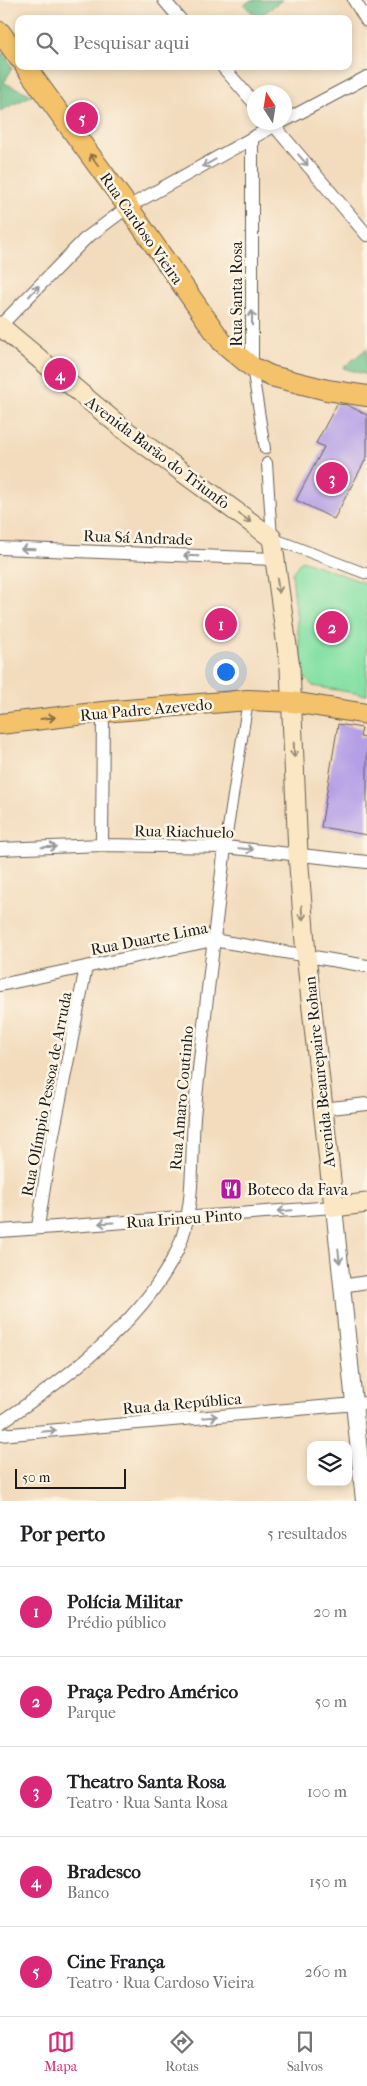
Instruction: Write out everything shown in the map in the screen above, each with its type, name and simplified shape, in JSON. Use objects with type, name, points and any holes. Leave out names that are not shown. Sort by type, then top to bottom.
[{"type":"main road","points":[[0,32],[15,53]]},
{"type":"main road","name":"Rua Cardoso Vieira","points":[[28,70],[128,207],[222,342],[252,367],[271,376],[327,390],[367,396]]},
{"type":"main road","name":"Avenida Barão do Triunfo","points":[[0,326],[121,428],[272,538]]},
{"type":"main road","name":"Avenida Beaurepaire Rohan","points":[[272,538],[290,668],[298,854],[306,955],[334,1207]]},
{"type":"main road","name":"Rua Padre Azevedo","points":[[0,724],[103,712],[248,700],[292,702],[367,714]]},
{"type":"main road","name":"Rua Irineu Pinto","points":[[334,1207],[367,1203]]},
{"type":"street","points":[[164,0],[177,15]]},
{"type":"street","points":[[354,0],[367,21]]},
{"type":"street","points":[[225,70],[247,96]]},
{"type":"street","points":[[292,116],[367,77]]},
{"type":"street","points":[[0,326],[85,239],[128,207],[267,130]]},
{"type":"street","points":[[284,130],[367,235]]},
{"type":"street","name":"Rua Santa Rosa","points":[[252,139],[252,367],[265,449]]},
{"type":"street","points":[[267,463],[272,538],[367,574]]},
{"type":"street","name":"Rua Sá Andrade","points":[[0,548],[274,559]]},
{"type":"street","name":"Rua Amaro Coutinho","points":[[0,1423],[79,1365],[123,1324],[145,1300],[162,1276],[176,1253],[183,1236],[187,1219],[194,1118],[213,940],[225,847],[248,700]]},
{"type":"street","points":[[102,845],[103,712]]},
{"type":"street","name":"Rua Riachuelo","points":[[0,849],[102,845],[225,847],[367,862]]},
{"type":"street","name":"Rua Duarte Lima","points":[[0,985],[213,940],[367,966]]},
{"type":"street","name":"Rua Olímpio Pessoa de Arruda","points":[[38,1227],[49,1155],[86,967]]},
{"type":"street","points":[[322,1109],[367,1104]]},
{"type":"street","name":"Rua Irineu Pinto","points":[[0,1230],[187,1219],[334,1207]]},
{"type":"street","name":"Avenida Beaurepaire Rohan","points":[[334,1207],[342,1286],[360,1404],[364,1501]]},
{"type":"street","points":[[342,1286],[367,1282]]},
{"type":"street","name":"Rua da República","points":[[0,1435],[360,1404]]},
{"type":"green space","points":[[251,0],[282,0],[262,15],[255,15],[244,5]]},
{"type":"green space","points":[[0,53],[5,54],[12,68],[4,83],[33,95],[0,111]]},
{"type":"green space","points":[[367,348],[367,375],[343,368]]},
{"type":"green space","points":[[302,560],[367,584],[367,695],[313,686],[305,678],[302,670],[292,573]]},
{"type":"building","points":[[337,404],[347,405],[367,415],[367,457],[334,519],[296,500],[324,447],[316,443]]},
{"type":"building","points":[[338,724],[362,728],[360,737],[367,738],[367,835],[321,827]]},
{"type":"place","name":"Cine França","points":[[82,118]]},
{"type":"place","name":"Bradesco","points":[[60,374]]},
{"type":"place","name":"Theatro Santa Rosa","points":[[332,478]]},
{"type":"place","name":"Polícia Militar","points":[[221,624]]},
{"type":"place","name":"Praça Pedro Américo","points":[[332,627]]},
{"type":"place","name":"Boteco da Fava","points":[[231,1189]]}]
